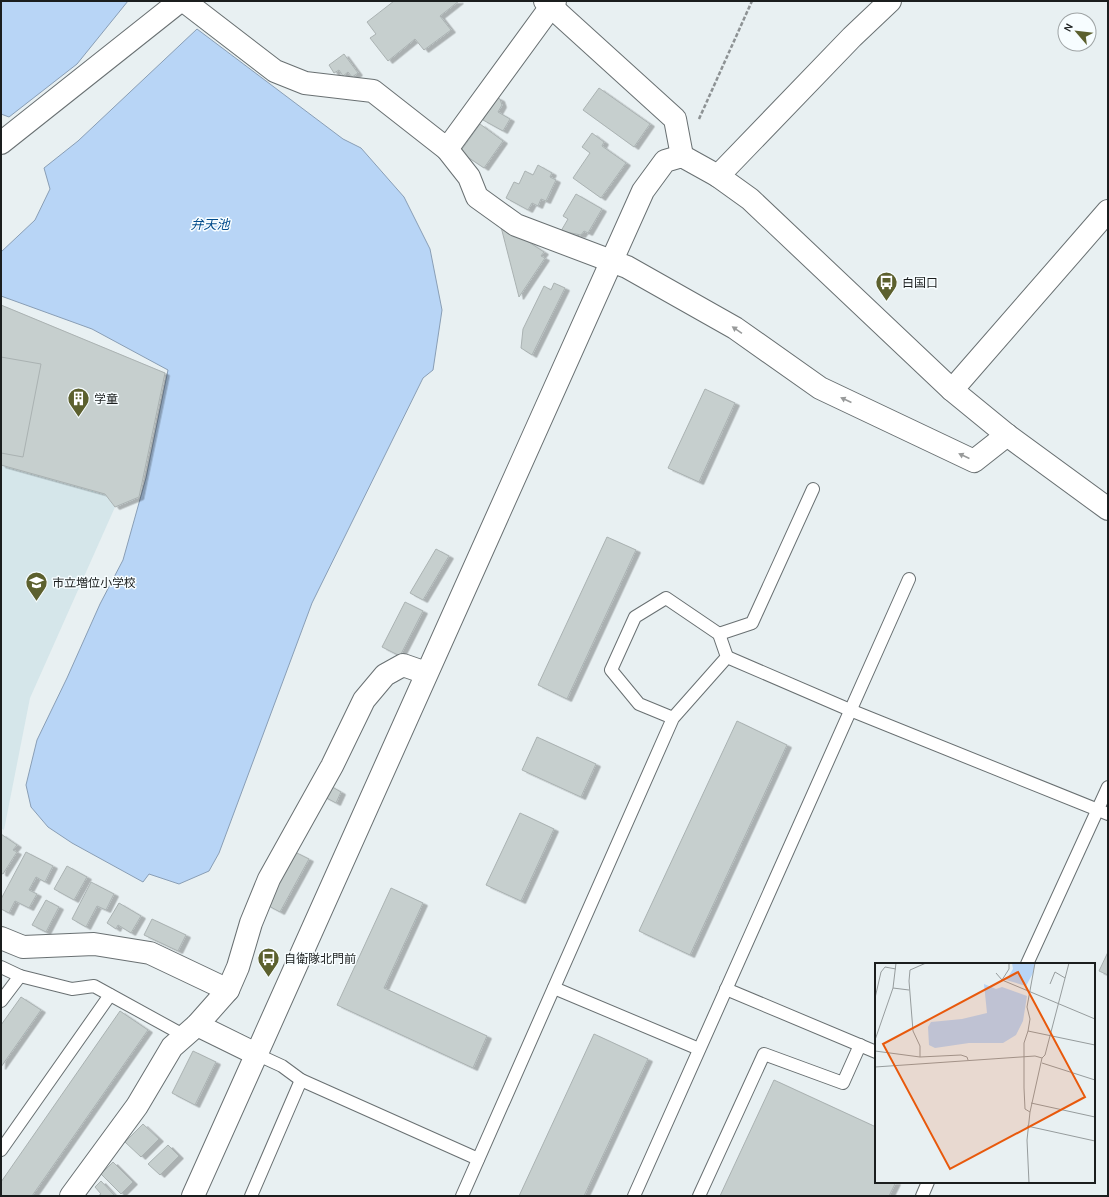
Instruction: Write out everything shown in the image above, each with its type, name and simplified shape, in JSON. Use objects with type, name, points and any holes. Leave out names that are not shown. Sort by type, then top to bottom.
[{"type":"street","points":[[1,143],[180,1]]},
{"type":"street","points":[[184,1],[275,71],[305,83],[373,91],[448,148],[469,177],[477,197],[516,225],[627,267],[735,328],[820,388],[974,461],[1007,435]]},
{"type":"street","points":[[718,176],[852,37],[890,1]]},
{"type":"street","points":[[448,148],[550,3],[675,119],[682,156]]},
{"type":"street","points":[[193,1196],[611,261],[643,191],[665,161],[682,156],[718,176],[750,199],[952,390],[1007,435],[1105,503]]},
{"type":"street","points":[[952,390],[1108,211]]},
{"type":"street","points":[[71,1196],[137,1106],[172,1047],[191,1031],[228,990],[238,967],[251,923],[269,879],[332,766],[364,700],[385,675],[404,666],[426,673]]},
{"type":"street","points":[[1,938],[23,947],[94,944],[150,952],[228,990]]},
{"type":"street","points":[[191,1031],[256,1054]]},
{"type":"lane","points":[[719,634],[752,623],[813,489]]},
{"type":"lane","points":[[634,1196],[909,579]]},
{"type":"lane","points":[[673,718],[639,704],[611,670],[635,617],[666,598],[719,634],[727,657],[850,710],[1103,812]]},
{"type":"lane","points":[[462,1196],[673,718],[727,657]]},
{"type":"lane","points":[[1028,963],[1103,812],[1108,787]]},
{"type":"lane","points":[[1,967],[20,976],[72,989],[94,986],[110,995],[191,1031]]},
{"type":"lane","points":[[1,1001],[20,976]]},
{"type":"lane","points":[[554,988],[699,1049]]},
{"type":"lane","points":[[726,989],[875,1052]]},
{"type":"lane","points":[[1,1150],[110,995]]},
{"type":"lane","points":[[699,1196],[764,1054],[842,1083],[860,1045]]},
{"type":"lane","points":[[256,1054],[282,1066],[301,1080],[478,1159]]},
{"type":"lane","points":[[250,1196],[301,1080]]},
{"type":"lane","points":[[922,1196],[928,1183]]},
{"type":"path","points":[[698,121],[752,1]]},
{"type":"shaded area","name":"市立増位小学校","points":[[1,465],[105,494],[115,507],[30,698],[4,830],[1,828]]},
{"type":"water","points":[[1,1],[128,1],[77,64],[9,117],[1,114]]},
{"type":"water","name":"弁天池","points":[[197,29],[343,139],[361,148],[404,197],[430,249],[442,310],[433,370],[423,378],[312,603],[219,853],[209,871],[179,884],[149,874],[143,882],[72,843],[48,827],[31,807],[26,785],[37,740],[100,604],[123,560],[146,478],[168,370],[92,329],[1,296],[1,252],[35,220],[50,189],[44,168],[78,141]]},
{"type":"building","points":[[394,1],[459,1],[440,16],[451,30],[424,50],[415,39],[388,61],[370,38],[376,34],[367,22]]},
{"type":"building","points":[[344,54],[358,73],[352,77],[348,72],[343,76],[339,70],[334,73],[329,65]]},
{"type":"building","points":[[599,88],[650,124],[634,147],[583,110]]},
{"type":"building","points":[[496,97],[500,99],[502,105],[498,112],[510,119],[503,131],[483,120]]},
{"type":"building","points":[[480,124],[503,141],[484,168],[460,152]]},
{"type":"building","points":[[592,133],[604,142],[602,146],[626,163],[601,198],[573,178],[590,153],[582,147]]},
{"type":"building","points":[[538,165],[552,173],[550,177],[556,180],[546,201],[541,199],[538,206],[532,203],[528,210],[506,198],[514,182],[519,184],[525,171],[533,175]]},
{"type":"building","points":[[576,194],[602,209],[588,233],[584,231],[581,235],[561,231],[568,219],[563,216]]},
{"type":"building","points":[[500,223],[544,252],[541,256],[545,258],[519,297]]},
{"type":"building","points":[[554,283],[565,288],[532,355],[521,348],[523,329],[544,286],[551,290]]},
{"type":"building","name":"学童","points":[[1,305],[165,373],[139,497],[115,507],[105,494],[1,465]]},
{"type":"building","points":[[1,357],[41,364],[23,457],[1,453]]},
{"type":"building","points":[[705,389],[735,403],[699,482],[668,468]]},
{"type":"building","points":[[607,537],[636,550],[567,699],[538,685]]},
{"type":"building","points":[[436,549],[449,556],[423,600],[410,593]]},
{"type":"building","points":[[405,602],[423,611],[400,656],[382,647]]},
{"type":"building","points":[[737,721],[787,745],[690,955],[639,931]]},
{"type":"building","points":[[537,737],[596,764],[581,797],[522,770]]},
{"type":"building","points":[[327,784],[341,792],[336,803],[321,795]]},
{"type":"building","points":[[520,813],[554,829],[521,901],[486,885]]},
{"type":"building","points":[[1,834],[17,845],[13,850],[17,852],[3,874],[1,873]]},
{"type":"building","points":[[26,852],[53,866],[45,882],[36,877],[29,890],[37,894],[29,908],[15,901],[9,913],[1,909],[1,899]]},
{"type":"building","points":[[295,852],[309,859],[280,912],[267,905]]},
{"type":"building","points":[[67,866],[87,877],[74,900],[54,889]]},
{"type":"building","points":[[91,882],[114,894],[106,910],[97,906],[86,927],[72,919]]},
{"type":"building","points":[[391,888],[423,903],[384,988],[487,1036],[473,1068],[337,1005]]},
{"type":"building","points":[[46,900],[59,907],[46,932],[32,925]]},
{"type":"building","points":[[119,903],[141,916],[131,933],[118,925],[116,929],[107,923]]},
{"type":"building","points":[[152,919],[186,935],[178,951],[144,935]]},
{"type":"building","points":[[1108,952],[1108,975],[1099,971]]},
{"type":"building","points":[[21,997],[41,1010],[1,1067],[1,1025]]},
{"type":"building","points":[[120,1011],[148,1030],[32,1196],[1,1196],[1,1182]]},
{"type":"building","points":[[594,1034],[648,1059],[584,1196],[519,1196]]},
{"type":"building","points":[[193,1051],[216,1062],[195,1105],[172,1093]]},
{"type":"building","points":[[774,1080],[875,1127],[875,1183],[896,1183],[889,1196],[720,1196]]},
{"type":"building","points":[[143,1124],[159,1139],[141,1157],[125,1142]]},
{"type":"building","points":[[168,1145],[179,1156],[160,1175],[148,1164]]},
{"type":"building","points":[[113,1162],[133,1182],[121,1194],[101,1174]]},
{"type":"building","points":[[101,1181],[115,1196],[98,1196],[101,1194],[95,1187]]},
{"type":"place","name":"白国口","points":[[887,302]]},
{"type":"place","name":"学童","points":[[78,418]]},
{"type":"place","name":"市立増位小学校","points":[[37,602]]},
{"type":"place","name":"自衛隊北門前","points":[[269,978]]}]
